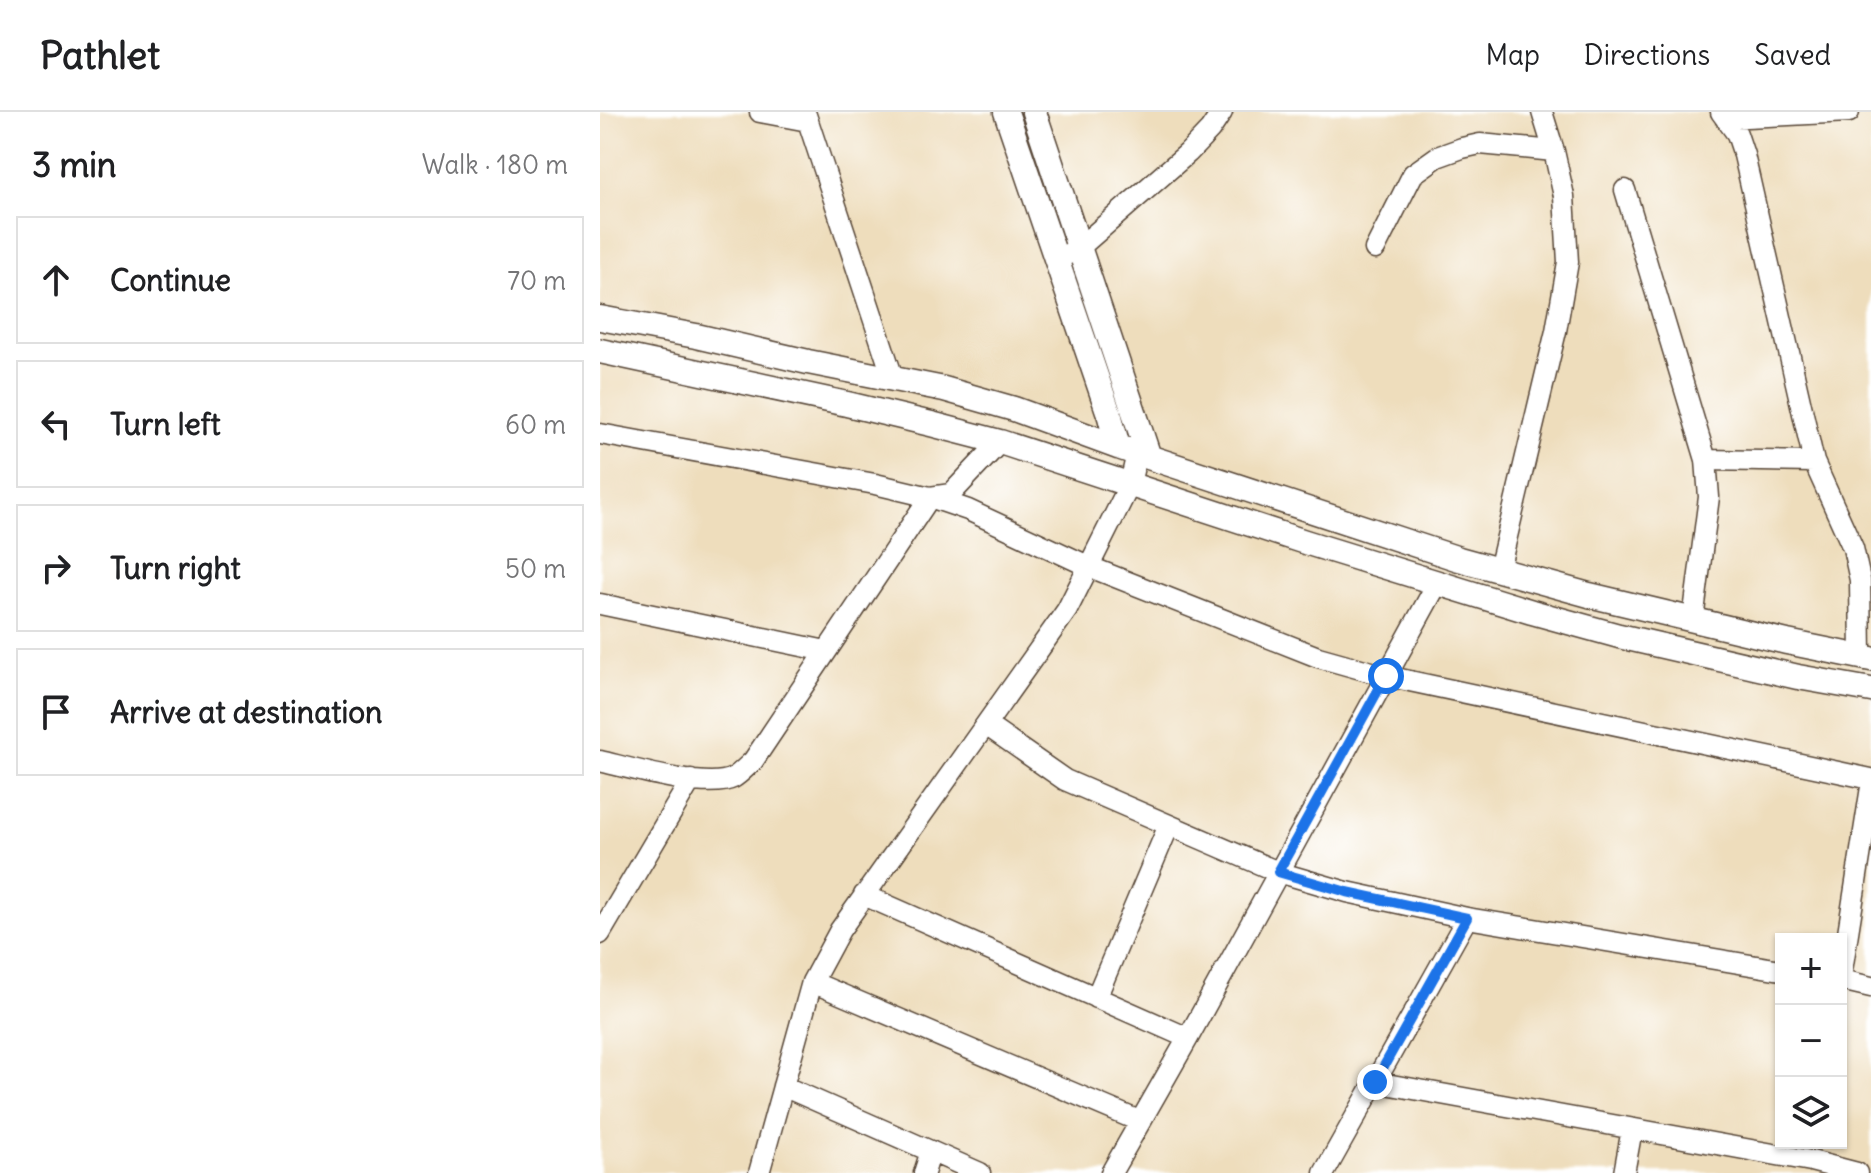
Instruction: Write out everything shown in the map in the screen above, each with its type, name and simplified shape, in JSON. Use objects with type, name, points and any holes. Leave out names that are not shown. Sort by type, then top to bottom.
[{"type":"street","points":[[760,112],[806,117],[893,378]]},
{"type":"street","points":[[1006,112],[1110,417],[1135,452]]},
{"type":"street","points":[[759,1173],[812,982],[840,930],[1067,610],[1130,484],[1135,452],[1080,247],[1034,112]]},
{"type":"street","points":[[1056,261],[1080,247],[1188,153],[1222,112]]},
{"type":"street","points":[[1499,570],[1556,331],[1568,262],[1564,196],[1542,112]]},
{"type":"street","points":[[1723,115],[1849,112]]},
{"type":"street","points":[[600,318],[944,389],[1014,409],[1459,559],[1589,595],[1866,658],[1860,580],[1853,548],[1814,462],[1744,155],[1737,134],[1723,115]]},
{"type":"street","points":[[1375,249],[1413,174],[1437,157],[1480,144],[1554,151]]},
{"type":"street","points":[[1625,190],[1706,460],[1709,497],[1693,620]]},
{"type":"street","points":[[600,351],[847,404],[1000,442],[1305,542],[1619,636],[1798,677],[1871,690]]},
{"type":"street","points":[[600,434],[875,484],[930,497],[968,510],[1090,567],[1318,657],[1386,676],[1871,779]]},
{"type":"street","points":[[600,761],[691,780],[717,783],[734,777],[753,761],[930,497],[951,494],[1000,442]]},
{"type":"street","points":[[1706,460],[1814,462]]},
{"type":"street","points":[[1111,1173],[1438,582]]},
{"type":"street","points":[[600,604],[826,651]]},
{"type":"street","points":[[986,725],[1065,780],[1278,872],[1347,892],[1467,918],[1775,969]]},
{"type":"street","points":[[600,934],[691,780]]},
{"type":"street","points":[[1847,940],[1871,787]]},
{"type":"street","points":[[1096,998],[1169,825]]},
{"type":"street","points":[[864,895],[1188,1038]]},
{"type":"street","points":[[1324,1173],[1467,918]]},
{"type":"street","points":[[1847,980],[1871,987]]},
{"type":"street","points":[[812,982],[1139,1121]]},
{"type":"street","points":[[1375,1082],[1811,1159],[1857,1173]]},
{"type":"street","points":[[783,1086],[980,1173]]},
{"type":"street","points":[[1624,1173],[1632,1129]]},
{"type":"street","points":[[924,1173],[931,1151]]},
{"type":"route","points":[[1375,1082],[1467,918],[1347,892],[1278,872],[1386,676]]}]
